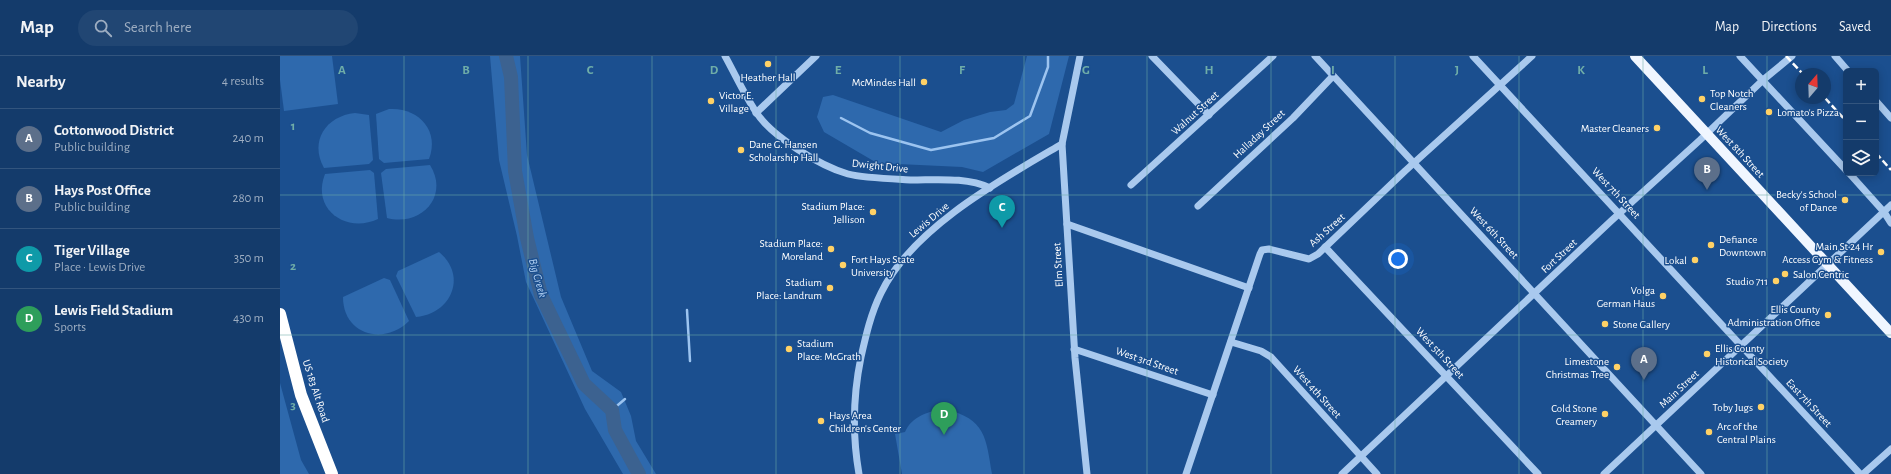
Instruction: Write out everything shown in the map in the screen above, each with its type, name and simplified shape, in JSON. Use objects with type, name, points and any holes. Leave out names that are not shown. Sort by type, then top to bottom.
[{"type":"highway","name":"US 183 Alt Road","points":[[280,314],[301,395],[332,474]]},
{"type":"main road","name":"West 8th Street","points":[[1635,56],[1891,333]]},
{"type":"street","name":"Dwight Drive","points":[[725,56],[756,113],[767,126],[801,152],[849,174],[900,180],[961,181],[980,183],[990,188]]},
{"type":"street","points":[[756,113],[816,56]]},
{"type":"street","name":"Elm Street","points":[[1080,56],[1062,144],[1074,348],[1087,474]]},
{"type":"street","points":[[1152,56],[1209,115]]},
{"type":"street","name":"Walnut Street","points":[[1131,185],[1273,56]]},
{"type":"street","name":"West 6th Street","points":[[1315,56],[1701,474]]},
{"type":"street","name":"West 7th Street","points":[[1473,56],[1742,346]]},
{"type":"street","name":"Ash Street","points":[[1186,474],[1262,250],[1269,249],[1309,259],[1325,247],[1457,125],[1499,84],[1532,56]]},
{"type":"street","points":[[1740,56],[1843,167]]},
{"type":"street","name":"Fort Street","points":[[1342,474],[1763,80],[1792,56]]},
{"type":"street","points":[[1835,56],[1845,68]]},
{"type":"street","name":"Halladay Street","points":[[1198,206],[1292,118],[1333,76]]},
{"type":"street","points":[[1879,104],[1891,118]]},
{"type":"street","name":"Lewis Drive","points":[[859,474],[855,455],[853,415],[856,381],[868,326],[881,292],[912,249],[933,229],[990,188],[1062,144]]},
{"type":"street","points":[[1851,176],[1884,212],[1891,223]]},
{"type":"street","name":"Main Street","points":[[1604,474],[1891,205]]},
{"type":"street","points":[[1067,224],[1249,288]]},
{"type":"street","name":"West 5th Street","points":[[1325,247],[1447,375],[1538,474]]},
{"type":"street","name":"West 4th Street","points":[[1231,342],[1261,351],[1271,358],[1377,474]]},
{"type":"street","name":"East 7th Street","points":[[1742,346],[1862,474]]},
{"type":"street","name":"West 3rd Street","points":[[1074,348],[1213,395]]},
{"type":"street","points":[[1862,474],[1891,449]]},
{"type":"shaded area","points":[[280,56],[332,56],[338,104],[284,111],[280,80]]},
{"type":"shaded area","points":[[490,56],[520,56],[527,155],[561,297],[592,371],[621,392],[631,416],[636,441],[656,474],[623,474],[585,409],[526,282],[499,160]]},
{"type":"shaded area","points":[[1027,56],[1069,56],[1049,134],[983,172],[962,167],[877,163],[824,132],[817,117],[823,97],[833,95],[941,132],[964,120],[990,112],[1006,110],[1014,104]]},
{"type":"shaded area","points":[[389,109],[399,109],[409,112],[424,122],[429,130],[431,139],[432,148],[429,159],[384,163],[379,159],[376,114]]},
{"type":"shaded area","points":[[355,113],[369,115],[373,160],[369,164],[324,168],[318,148],[323,132],[328,125],[336,119]]},
{"type":"shaded area","points":[[430,165],[435,177],[436,188],[434,198],[428,207],[420,214],[410,218],[399,220],[387,218],[381,173],[386,169]]},
{"type":"shaded area","points":[[370,170],[374,173],[378,219],[366,223],[343,221],[327,208],[323,198],[322,187],[325,174]]},
{"type":"shaded area","points":[[439,252],[448,262],[453,272],[454,282],[452,292],[438,309],[428,314],[416,317],[396,276],[398,271]]},
{"type":"shaded area","points":[[384,278],[390,280],[409,321],[399,329],[388,333],[367,333],[357,328],[350,320],[345,310],[343,297]]},
{"type":"shaded area","points":[[280,383],[301,460],[309,474],[280,474]]},
{"type":"shaded area","points":[[945,409],[969,418],[982,432],[988,450],[992,474],[902,474],[895,434],[905,432],[912,422],[922,415]]},
{"type":"waterway","name":"Big Creek","points":[[506,56],[511,77],[515,171],[527,238],[541,295],[584,384],[612,410],[615,430],[639,474]]},
{"type":"waterway","points":[[841,118],[870,133],[931,150],[994,138],[1030,116],[1048,67],[1048,56]]},
{"type":"waterway","points":[[687,310],[690,361]]},
{"type":"waterway","points":[[612,410],[625,399]]},
{"type":"railway","points":[[1786,56],[1797,68]]},
{"type":"railway","points":[[1830,104],[1843,118]]},
{"type":"railway","points":[[1879,156],[1891,170]]},
{"type":"place","name":"Heather Hall","points":[[768,64]]},
{"type":"place","name":"McMindes Hall","points":[[924,82]]},
{"type":"place","name":"Top Notch Cleaners","points":[[1702,99]]},
{"type":"place","name":"Victor E. Village","points":[[711,101]]},
{"type":"place","name":"Lomato's Pizza","points":[[1769,112]]},
{"type":"place","name":"Master Cleaners","points":[[1657,128]]},
{"type":"place","name":"Dane G. Hansen Scholarship Hall","points":[[741,150]]},
{"type":"place","name":"Hays Post Office","points":[[1707,190]]},
{"type":"place","name":"Becky's School of Dance","points":[[1845,200]]},
{"type":"place","name":"Stadium Place: Jellison","points":[[873,212]]},
{"type":"place","name":"Tiger Village","points":[[1002,228]]},
{"type":"place","name":"Defiance Downtown","points":[[1711,245]]},
{"type":"place","name":"Stadium Place: Moreland","points":[[831,249]]},
{"type":"place","name":"Main St 24 Hr Access Gym & Fitness","points":[[1881,252]]},
{"type":"place","name":"Lokal","points":[[1695,260]]},
{"type":"place","name":"Fort Hays State University","points":[[843,265]]},
{"type":"place","name":"Salon Centric","points":[[1785,274]]},
{"type":"place","name":"Studio 711","points":[[1776,281]]},
{"type":"place","name":"Stadium Place: Landrum","points":[[830,288]]},
{"type":"place","name":"Volga German Haus","points":[[1663,296]]},
{"type":"place","name":"Ellis County Administration Office","points":[[1828,315]]},
{"type":"place","name":"Stone Gallery","points":[[1605,324]]},
{"type":"place","name":"Stadium Place: McGrath","points":[[789,349]]},
{"type":"place","name":"Ellis County Historical Society","points":[[1707,354]]},
{"type":"place","name":"Limestone Christmas Tree","points":[[1617,367]]},
{"type":"place","name":"Cottonwood District","points":[[1644,380]]},
{"type":"place","name":"Toby Jugs","points":[[1761,407]]},
{"type":"place","name":"Cold Stone Creamery","points":[[1605,414]]},
{"type":"place","name":"Hays Area Children's Center","points":[[821,421]]},
{"type":"place","name":"Arc of the Central Plains","points":[[1709,432]]},
{"type":"place","name":"Lewis Field Stadium","points":[[944,435]]}]
